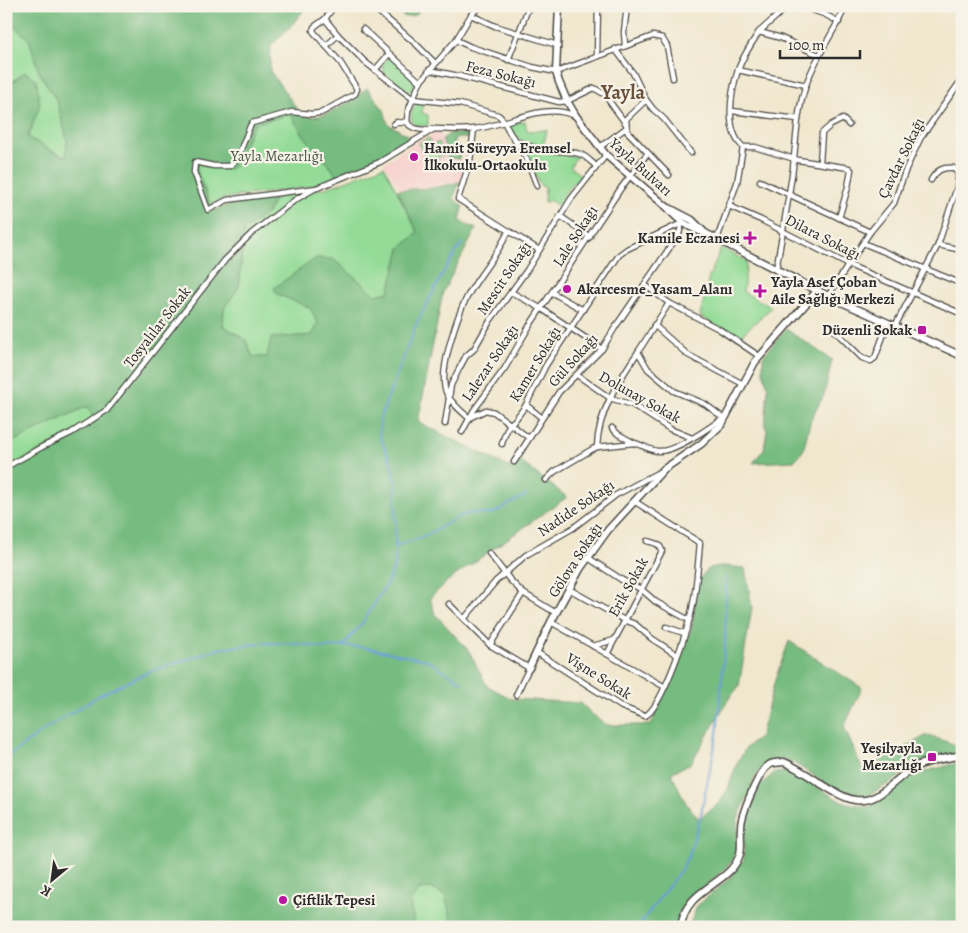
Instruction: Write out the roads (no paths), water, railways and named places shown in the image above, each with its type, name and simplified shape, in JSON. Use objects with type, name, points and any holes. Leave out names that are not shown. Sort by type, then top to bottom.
[{"type":"main road","name":"Yayla Bulvarı","points":[[559,6],[556,72],[567,101],[606,155],[668,208],[676,218],[695,230],[705,233],[817,291],[960,355]]},
{"type":"main road","name":"Yayla Bulvarı","points":[[668,208],[692,220],[705,233]]},
{"type":"main road","name":"Gölova Sokağı","points":[[529,668],[569,589],[587,558],[608,530],[664,469],[701,444],[724,418],[759,356],[817,291]]},
{"type":"main road","points":[[682,927],[684,912],[690,902],[730,871],[740,855],[742,817],[760,775],[767,766],[784,762],[844,796],[855,800],[869,799],[879,795],[906,772],[918,765],[962,755]]},
{"type":"street","points":[[334,6],[325,19],[314,27],[313,31],[340,62],[357,89],[355,94],[321,113],[292,112],[252,123],[238,157],[230,166],[214,166],[195,162],[194,172],[208,210],[227,200],[317,188],[380,162],[434,130]]},
{"type":"street","points":[[372,6],[435,63]]},
{"type":"street","points":[[480,6],[456,40],[420,82],[408,111],[407,121],[409,125],[413,128],[434,130],[474,129],[548,112],[568,113],[576,116]]},
{"type":"street","points":[[508,60],[529,6]]},
{"type":"street","points":[[597,56],[598,6]]},
{"type":"street","points":[[625,45],[624,32],[627,6]]},
{"type":"street","points":[[716,239],[737,183],[743,147],[735,137],[732,128],[735,81],[738,70],[758,32],[788,6]]},
{"type":"street","points":[[800,6],[824,14],[839,22]]},
{"type":"street","points":[[776,270],[784,231],[798,119],[806,85],[819,55],[839,22],[846,6]]},
{"type":"street","points":[[472,15],[518,33],[557,45]]},
{"type":"street","points":[[325,19],[365,62],[413,99],[460,104],[498,115],[527,160],[537,186]]},
{"type":"street","points":[[363,30],[420,82]]},
{"type":"street","points":[[758,32],[781,38],[819,55]]},
{"type":"street","points":[[326,46],[338,35]]},
{"type":"street","points":[[456,40],[471,48],[508,60],[556,72],[653,36],[662,38],[667,46],[673,78]]},
{"type":"street","points":[[615,49],[633,73],[646,100],[691,153]]},
{"type":"street","points":[[375,70],[389,54]]},
{"type":"street","name":"Feza Sokağı","points":[[429,70],[559,102],[567,101]]},
{"type":"street","points":[[738,70],[806,85]]},
{"type":"street","name":"Çavdar Sokağı","points":[[828,296],[870,232],[894,203],[906,169],[920,140],[962,79]]},
{"type":"street","points":[[567,101],[594,88],[604,94],[626,126]]},
{"type":"street","points":[[646,100],[626,119],[627,131],[669,175]]},
{"type":"street","points":[[732,111],[798,119]]},
{"type":"street","points":[[820,162],[821,135],[823,131],[843,119],[849,126]]},
{"type":"street","points":[[394,124],[407,121]]},
{"type":"street","points":[[600,147],[626,126]]},
{"type":"street","points":[[474,129],[470,161],[458,199],[539,250]]},
{"type":"street","points":[[512,136],[528,146],[580,154],[596,166]]},
{"type":"street","points":[[743,147],[755,147],[794,158],[844,166],[851,170],[839,218]]},
{"type":"street","name":"Lale Sokağı","points":[[542,310],[630,175],[647,154]]},
{"type":"street","name":"Mescit Sokağı","points":[[445,424],[451,385],[466,356],[474,349],[487,325],[527,270],[579,187],[606,155]]},
{"type":"street","points":[[895,326],[938,245],[956,187],[958,174],[954,168],[942,168],[936,172],[931,180]]},
{"type":"street","points":[[760,181],[870,232]]},
{"type":"street","name":"Tosyalılar Sokak","points":[[6,467],[71,433],[107,410],[225,260],[252,233],[296,200],[317,188]]},
{"type":"street","name":"Dilara Sokağı","points":[[729,206],[784,231],[848,265],[962,314]]},
{"type":"street","points":[[560,216],[590,237]]},
{"type":"street","name":"Gül Sokağı","points":[[514,462],[559,392],[602,349],[679,234],[682,223]]},
{"type":"street","name":"Kamer Sokağı","points":[[502,444],[509,425],[516,420],[526,405],[546,365],[619,255],[627,248],[682,223]]},
{"type":"street","points":[[508,232],[501,248],[468,296],[461,311],[445,362],[443,379],[447,394],[469,418],[486,410],[499,415],[509,425],[529,438]]},
{"type":"street","points":[[863,243],[962,284]]},
{"type":"street","points":[[938,245],[962,250]]},
{"type":"street","points":[[645,285],[669,303],[719,329],[759,356]]},
{"type":"street","points":[[511,292],[602,349]]},
{"type":"street","points":[[553,293],[583,310]]},
{"type":"street","points":[[597,447],[597,435],[610,398],[624,372],[669,303]]},
{"type":"street","name":"Lalezar Sokağı","points":[[462,432],[469,418],[505,368],[530,325],[542,310]]},
{"type":"street","points":[[829,325],[862,358],[871,361],[875,358],[888,323]]},
{"type":"street","points":[[654,325],[688,355],[743,384]]},
{"type":"street","points":[[960,355],[962,344]]},
{"type":"street","points":[[612,428],[618,434],[634,443],[654,451],[660,451],[692,438],[724,418],[705,404],[674,391],[648,369],[638,352]]},
{"type":"street","name":"Dolunay Sokak","points":[[577,375],[610,398],[632,404],[670,429],[692,438]]},
{"type":"street","points":[[526,405],[542,418]]},
{"type":"street","points":[[546,480],[554,472],[597,447],[634,443]]},
{"type":"street","name":"Nadide Sokağı","points":[[464,619],[504,573],[526,555],[573,528],[616,495],[664,469]]},
{"type":"street","points":[[551,622],[665,687],[694,603],[700,543],[634,501]]},
{"type":"street","name":"Erik Sokak","points":[[607,654],[662,551],[658,544],[647,540]]},
{"type":"street","points":[[489,553],[504,573],[523,593],[556,613]]},
{"type":"street","points":[[587,558],[622,580],[642,589],[656,602],[689,620]]},
{"type":"street","points":[[569,589],[624,620],[635,624],[651,638],[677,655]]},
{"type":"street","points":[[490,645],[523,593]]},
{"type":"street","points":[[450,604],[490,645],[529,668]]},
{"type":"street","points":[[666,627],[684,633]]},
{"type":"street","points":[[593,646],[614,640]]},
{"type":"street","name":"Vişne Sokak","points":[[536,652],[622,707],[645,716],[650,713],[665,687]]},
{"type":"street","name":"Gölova Sokağı","points":[[516,695],[529,668]]},
{"type":"waterway","points":[[343,646],[363,622],[386,585],[395,565],[396,482],[390,460],[379,435],[380,418],[416,325],[444,271],[462,243]]},
{"type":"waterway","points":[[396,546],[425,536],[462,515],[472,513],[492,514],[526,495]]},
{"type":"waterway","points":[[643,927],[641,923],[680,871],[689,855],[701,814],[717,735],[725,641],[726,576]]},
{"type":"waterway","points":[[6,758],[47,728],[100,695],[151,671],[222,648],[266,643],[299,644],[324,648],[362,647],[427,660],[462,682]]},
{"type":"place","name":"Hamit Süreyya Eremsel İlkokulu-Ortaokulu","points":[[414,157]]},
{"type":"place","name":"Kamile Eczanesi","points":[[750,238]]},
{"type":"place","name":"Akarcesme_Yasam_Alanı","points":[[567,289]]},
{"type":"place","name":"Yayla Asef Çoban Aile Sağlığı Merkezi","points":[[760,291]]},
{"type":"place","name":"Düzenli Sokak","points":[[922,330]]},
{"type":"place","name":"Yeşilyayla Mezarlığı","points":[[932,757]]},
{"type":"place","name":"Çiftlik Tepesi","points":[[283,900]]},
{"type":"district","name":"Yayla","points":[[623,92]]},
{"type":"park label","name":"Yayla Mezarlığı","points":[[277,156]]}]
